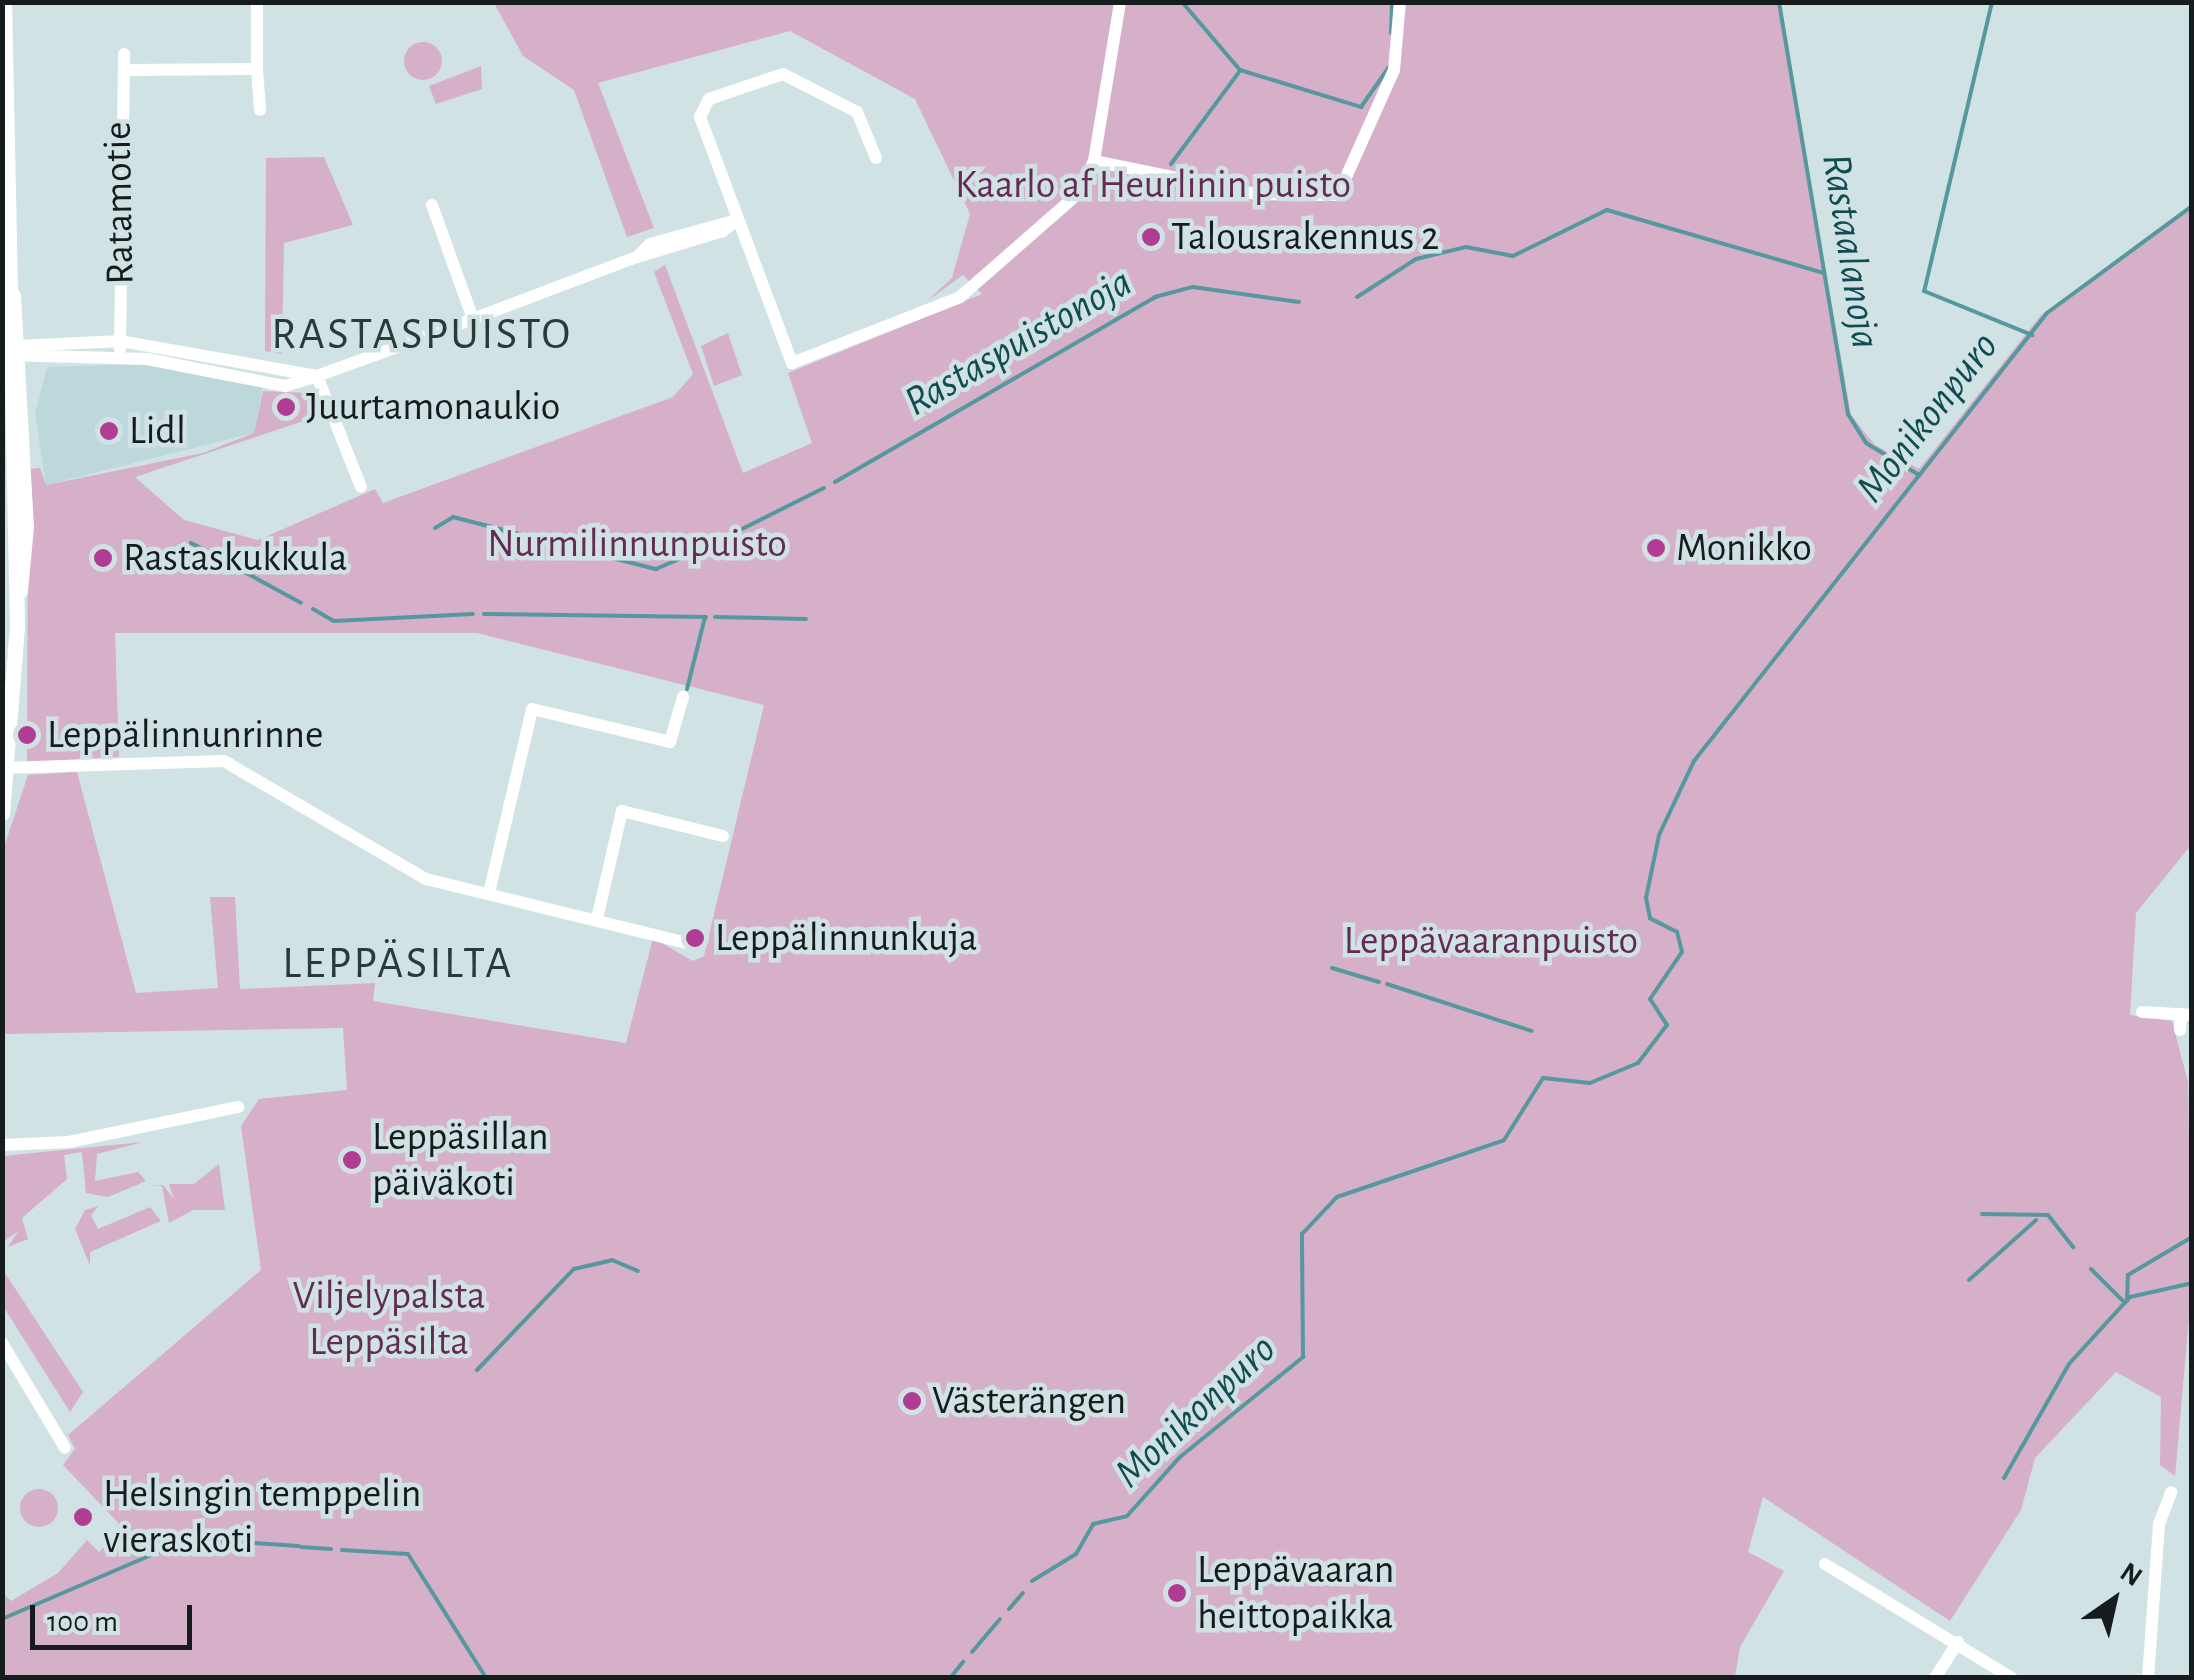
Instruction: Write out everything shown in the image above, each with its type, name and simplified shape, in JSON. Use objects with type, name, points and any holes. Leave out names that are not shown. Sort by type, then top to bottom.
[{"type":"main road","points":[[2,813],[17,607],[9,492],[15,353],[4,2]]},
{"type":"street","points":[[257,2],[260,110]]},
{"type":"street","points":[[876,158],[856,112],[783,74],[709,99],[700,117],[792,363],[966,292],[1080,192],[1094,161],[1120,2]]},
{"type":"street","points":[[1094,161],[1234,191],[1338,195],[1394,70],[1400,2]]},
{"type":"street","name":"Ratamotie","points":[[120,357],[117,78],[125,70],[124,54]]},
{"type":"street","points":[[125,70],[257,69]]},
{"type":"street","points":[[432,205],[473,319]]},
{"type":"street","points":[[15,353],[120,357],[285,386],[638,256],[650,244],[737,220]]},
{"type":"street","points":[[15,353],[121,342],[317,376]]},
{"type":"street","points":[[317,376],[361,488]]},
{"type":"street","points":[[488,893],[532,709],[670,742],[683,697]]},
{"type":"street","points":[[6,768],[224,761],[421,876],[686,943]]},
{"type":"street","points":[[597,918],[622,811],[723,836]]},
{"type":"street","points":[[2142,1012],[2186,1014],[2180,1030]]},
{"type":"street","points":[[2,1145],[68,1142],[238,1107]]},
{"type":"street","points":[[2,1342],[65,1448]]},
{"type":"street","points":[[2148,1678],[2159,1524],[2170,1492]]},
{"type":"street","points":[[1825,1564],[2012,1678]]},
{"type":"street","points":[[1935,1678],[1958,1642]]},
{"type":"shaded area","points":[[148,364],[263,385],[254,433],[46,485],[35,414],[47,367]]},
{"type":"green space","name":"Leppävaaranpuisto","points":[[494,3],[1779,3],[1851,415],[1875,445],[1919,469],[2041,315],[2191,206],[2191,845],[2136,913],[2130,1015],[2172,1021],[2188,1082],[2192,1285],[2175,1476],[2160,1465],[2161,1397],[2116,1372],[2035,1458],[2021,1510],[1950,1621],[1763,1497],[1748,1552],[1784,1571],[1740,1647],[1735,1677],[3,1677],[2,1592],[11,1601],[58,1573],[87,1540],[99,1552],[123,1528],[63,1465],[75,1449],[68,1435],[261,1270],[241,1126],[259,1099],[347,1090],[343,1028],[3,1034],[3,850],[28,775],[77,772],[136,993],[218,988],[210,897],[235,897],[240,989],[375,983],[373,1001],[626,1043],[653,938],[693,961],[704,956],[764,705],[477,633],[115,633],[119,757],[27,762],[28,469],[40,468],[46,485],[203,453],[254,433],[263,391],[308,393],[322,415],[135,477],[184,520],[258,540],[375,489],[383,503],[673,397],[693,374],[654,272],[665,265],[743,473],[812,443],[788,373],[982,294],[963,275],[927,301],[952,278],[970,214],[915,99],[790,31],[598,83],[654,228],[627,237],[574,90],[523,56]]},
{"type":"green space","points":[[423,42],[437,47],[442,61],[437,75],[423,80],[409,75],[404,61],[409,47]]},
{"type":"green space","points":[[481,66],[482,89],[436,104],[429,86]]},
{"type":"green space","points":[[324,157],[353,225],[284,243],[282,354],[265,351],[266,158]]},
{"type":"green space","points":[[728,333],[742,375],[714,386],[701,346]]},
{"type":"green space","points":[[143,1142],[97,1154],[95,1181],[138,1172],[146,1181],[108,1197],[86,1193],[82,1152],[64,1155],[67,1179],[22,1218],[28,1239],[8,1247],[18,1231],[3,1242],[3,1156]]},
{"type":"green space","points":[[219,1164],[225,1210],[193,1210],[169,1223],[162,1186],[149,1186],[163,1185],[174,1199],[169,1184],[194,1184]]},
{"type":"green space","points":[[99,1206],[91,1215],[98,1229],[150,1207],[161,1221],[90,1252],[90,1266],[75,1229],[85,1210]]},
{"type":"green space","points":[[3,1270],[83,1392],[70,1412],[3,1306]]},
{"type":"green space","points":[[39,1489],[52,1495],[58,1508],[52,1521],[39,1527],[26,1521],[20,1508],[26,1495]]},
{"type":"waterway","points":[[1182,2],[1240,70],[1361,107],[1389,67]]},
{"type":"waterway","points":[[1391,33],[1392,2]]},
{"type":"waterway","name":"Rastaalanoja","points":[[1779,2],[1848,414],[1866,443],[1919,475]]},
{"type":"waterway","points":[[1992,2],[1924,291],[2032,335]]},
{"type":"waterway","points":[[1171,164],[1239,72]]},
{"type":"waterway","name":"Monikonpuro","points":[[1032,1581],[1076,1554],[1093,1524],[1127,1516],[1180,1457],[1303,1357],[1302,1234],[1337,1197],[1504,1140],[1543,1078],[1590,1083],[1638,1063],[1667,1025],[1650,999],[1682,952],[1677,932],[1650,918],[1646,898],[1659,835],[1694,761],[2047,313],[2192,206]]},
{"type":"waterway","name":"Rastaspuistonoja","points":[[1357,297],[1416,259],[1466,247],[1513,256],[1607,210],[1824,273]]},
{"type":"waterway","name":"Rastaspuistonoja","points":[[835,482],[1155,297],[1193,287],[1299,302]]},
{"type":"waterway","name":"Rastaspuistonoja","points":[[704,548],[824,488]]},
{"type":"waterway","name":"Rastaspuistonoja","points":[[435,528],[453,517],[656,569],[700,550]]},
{"type":"waterway","points":[[191,543],[213,554]]},
{"type":"waterway","points":[[228,563],[301,603]]},
{"type":"waterway","points":[[313,609],[334,621],[473,614]]},
{"type":"waterway","points":[[484,614],[706,617]]},
{"type":"waterway","points":[[687,689],[705,617]]},
{"type":"waterway","points":[[715,617],[806,619]]},
{"type":"waterway","points":[[1332,968],[1379,982]]},
{"type":"waterway","points":[[1387,984],[1532,1031]]},
{"type":"waterway","points":[[1982,1214],[2048,1215],[2073,1247]]},
{"type":"waterway","points":[[1969,1280],[2036,1220]]},
{"type":"waterway","points":[[2127,1301],[2128,1275],[2192,1237]]},
{"type":"waterway","points":[[477,1370],[574,1269],[612,1260],[638,1271]]},
{"type":"waterway","points":[[2091,1269],[2125,1303]]},
{"type":"waterway","points":[[2004,1478],[2069,1364],[2130,1297],[2192,1283]]},
{"type":"waterway","points":[[2,1619],[189,1539],[299,1546]]},
{"type":"waterway","points":[[301,1547],[331,1549]]},
{"type":"waterway","points":[[342,1550],[408,1554],[486,1678]]},
{"type":"waterway","name":"Monikonpuro","points":[[1009,1609],[1023,1593]]},
{"type":"waterway","name":"Monikonpuro","points":[[972,1652],[1000,1619]]},
{"type":"waterway","name":"Monikonpuro","points":[[950,1678],[963,1662]]},
{"type":"place","name":"Talousrakennus 2","points":[[1151,237]]},
{"type":"place","name":"Juurtamonaukio","points":[[286,407]]},
{"type":"place","name":"Lidl","points":[[109,431]]},
{"type":"place","name":"Monikko","points":[[1656,548]]},
{"type":"place","name":"Rastaskukkula","points":[[103,558]]},
{"type":"place","name":"Leppälinnunrinne","points":[[27,735]]},
{"type":"place","name":"Leppälinnunkuja","points":[[695,938]]},
{"type":"place","name":"Leppäsillan päiväkoti","points":[[352,1160]]},
{"type":"place","name":"Västerängen","points":[[912,1401]]},
{"type":"place","name":"Helsingin temppelin vieraskoti","points":[[83,1517]]},
{"type":"place","name":"Leppävaaran heittopaikka","points":[[1177,1593]]},
{"type":"district","name":"RASTASPUISTO","points":[[422,335]]},
{"type":"district","name":"LEPPÄSILTA","points":[[398,964]]},
{"type":"park label","name":"Kaarlo af Heurlinin puisto","points":[[1153,185]]},
{"type":"park label","name":"Nurmilinnunpuisto","points":[[637,544]]},
{"type":"park label","name":"Viljelypalsta Leppäsilta","points":[[389,1319]]}]
